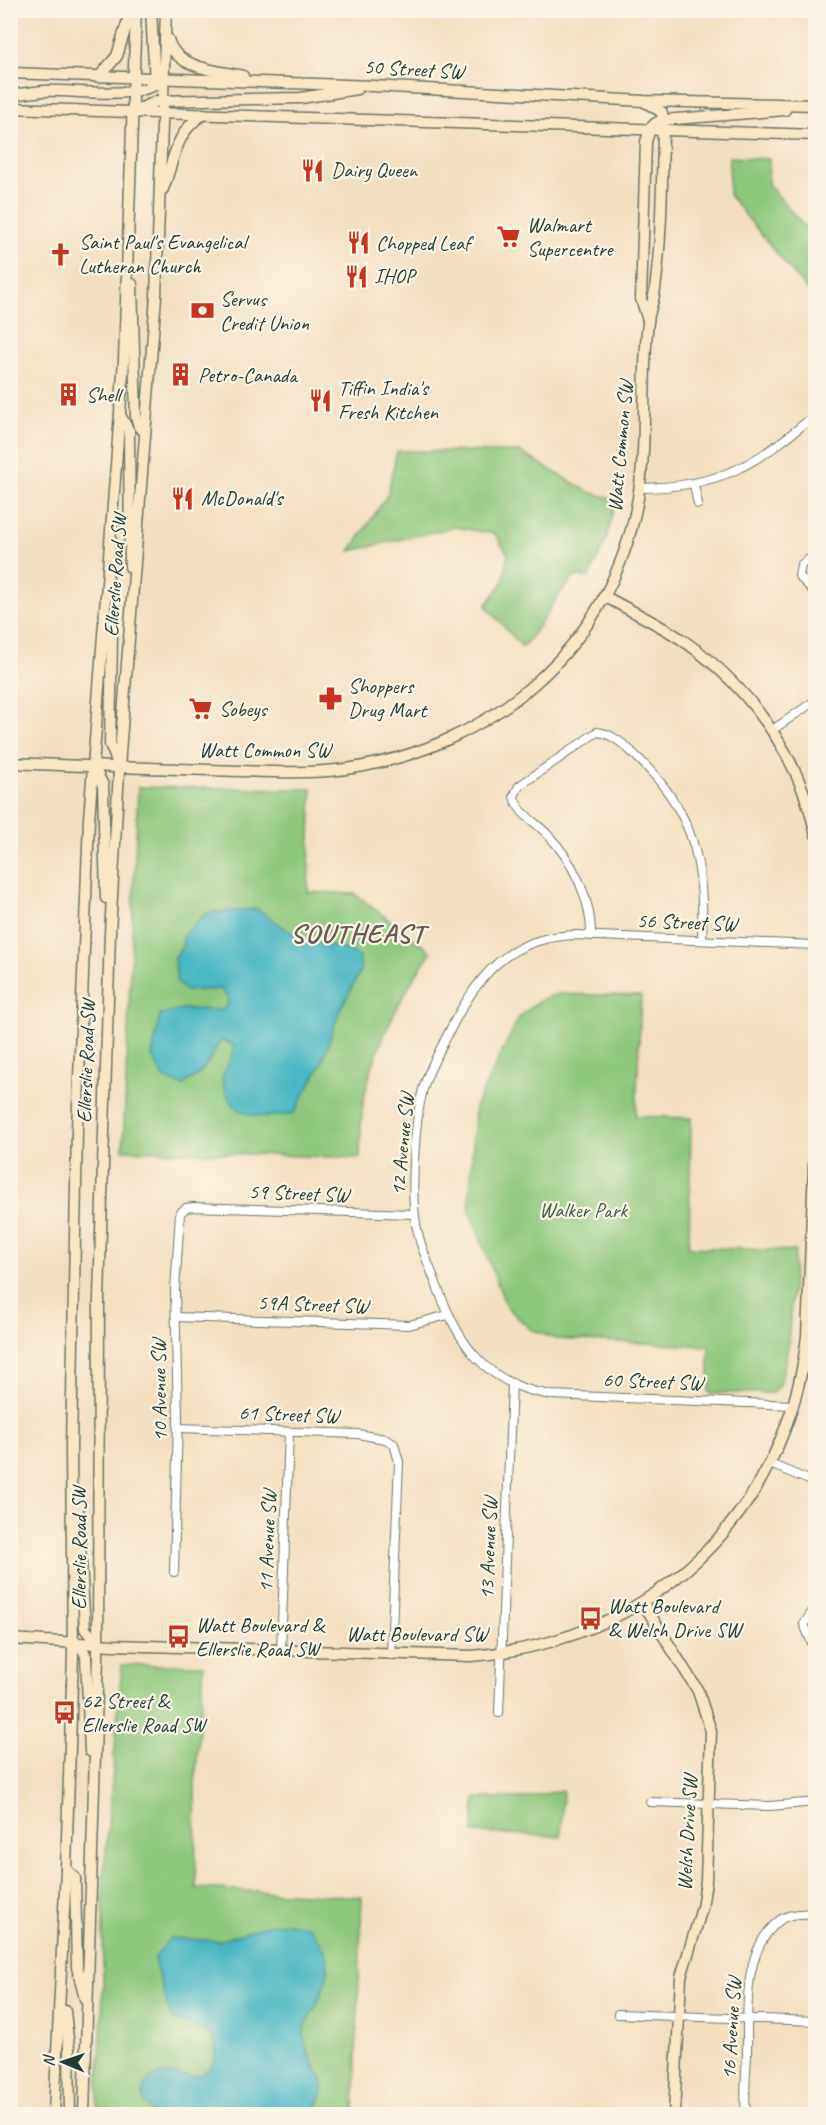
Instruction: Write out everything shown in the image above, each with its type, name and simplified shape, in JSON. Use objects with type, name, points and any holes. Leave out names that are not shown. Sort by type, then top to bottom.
[{"type":"main road","points":[[99,76],[117,56],[131,10]]},
{"type":"main road","name":"Ellerslie Road SW","points":[[54,2115],[66,1869],[72,1641],[71,1449],[77,1130],[93,766],[120,415],[136,10]]},
{"type":"main road","points":[[151,10],[163,112]]},
{"type":"main road","points":[[158,81],[166,28],[166,10]]},
{"type":"main road","points":[[166,28],[169,45],[181,58],[204,68],[276,82]]},
{"type":"main road","name":"50 Street SW","points":[[10,73],[99,76],[158,81],[373,86],[643,101],[816,106]]},
{"type":"main road","points":[[10,95],[44,91],[133,92],[158,81]]},
{"type":"main road","points":[[133,112],[160,100],[301,98],[373,86]]},
{"type":"main road","points":[[643,101],[659,108],[663,125]]},
{"type":"main road","points":[[10,108],[649,130],[663,125],[816,106]]},
{"type":"main road","name":"Ellerslie Road SW","points":[[84,2115],[89,2011],[98,1644],[99,1298],[110,933],[119,767],[156,296],[163,112]]},
{"type":"main road","points":[[159,201],[173,153],[182,134],[190,123],[204,114]]},
{"type":"main road","points":[[663,125],[816,135]]},
{"type":"main road","name":"Watt Common SW","points":[[10,763],[310,772],[382,763],[423,751],[482,724],[532,687],[577,638],[604,596],[629,535],[640,488],[648,320],[656,286],[663,125]]},
{"type":"main road","name":"Watt Common SW","points":[[648,320],[640,299],[645,152],[649,130]]},
{"type":"main road","points":[[127,254],[134,300],[136,416],[139,427],[145,432]]},
{"type":"main road","points":[[120,415],[129,431],[128,545],[133,598]]},
{"type":"main road","points":[[107,595],[112,637],[110,744],[119,767]]},
{"type":"main road","points":[[604,596],[657,624],[698,651],[745,696],[771,731],[797,777],[816,835]]},
{"type":"main road","points":[[93,766],[104,785],[105,889],[110,933]]},
{"type":"main road","name":"Watt Boulevard SW","points":[[10,1639],[455,1657],[502,1654],[562,1640],[617,1617],[643,1603],[675,1580],[726,1530],[754,1493],[770,1464],[794,1405],[807,1336],[816,1119]]},
{"type":"main road","points":[[71,1449],[81,1519],[85,1629],[98,1644]]},
{"type":"main road","name":"Welsh Drive SW","points":[[643,1603],[704,1705],[711,1731],[705,1895],[682,1966],[674,2115]]},
{"type":"main road","points":[[72,1641],[81,1646],[86,1656],[88,1733],[94,1781]]},
{"type":"main road","points":[[66,1869],[91,1870]]},
{"type":"main road","points":[[66,1869],[75,1878],[76,1967],[89,2011]]},
{"type":"main road","points":[[61,1978],[69,2048],[70,2115]]},
{"type":"street","points":[[640,488],[694,485],[753,463],[816,414]]},
{"type":"street","points":[[694,485],[698,504]]},
{"type":"street","points":[[816,554],[803,563],[799,572],[802,582],[816,594]]},
{"type":"street","points":[[771,731],[816,700]]},
{"type":"street","points":[[591,936],[590,916],[571,867],[553,840],[517,806],[514,796],[519,786],[597,732],[609,735],[644,764],[667,791],[682,815],[694,844],[703,884],[702,940]]},
{"type":"street","name":"56 Street SW","points":[[558,936],[816,945]]},
{"type":"street","name":"12 Avenue SW","points":[[512,1383],[489,1370],[470,1353],[448,1315],[422,1248],[414,1214],[421,1096],[431,1068],[463,1005],[482,977],[505,957],[534,942],[558,936]]},
{"type":"street","name":"59 Street SW","points":[[182,1210],[194,1207],[414,1214]]},
{"type":"street","name":"10 Avenue SW","points":[[174,1572],[178,1428],[176,1317],[178,1220],[182,1210]]},
{"type":"street","name":"59A Street SW","points":[[176,1317],[409,1325],[448,1315]]},
{"type":"street","name":"60 Street SW","points":[[512,1383],[534,1392],[557,1395],[794,1405]]},
{"type":"street","name":"13 Avenue SW","points":[[500,1713],[512,1383]]},
{"type":"street","name":"61 Street SW","points":[[178,1428],[370,1436],[390,1441],[396,1447],[399,1462],[391,1655]]},
{"type":"street","name":"11 Avenue SW","points":[[281,1651],[289,1432]]},
{"type":"street","points":[[770,1464],[816,1483]]},
{"type":"street","points":[[816,1606],[804,1624],[816,1653]]},
{"type":"street","points":[[650,1802],[777,1806],[816,1802]]},
{"type":"street","name":"16 Avenue SW","points":[[746,2115],[749,1991],[756,1957],[768,1933],[783,1918],[816,1913]]},
{"type":"street","points":[[618,2014],[816,2021]]},
{"type":"green space","points":[[729,157],[769,159],[768,184],[815,239],[815,300],[729,195]]},
{"type":"green space","points":[[397,451],[520,452],[587,491],[616,500],[607,537],[589,578],[576,576],[568,584],[522,647],[486,606],[503,582],[508,554],[495,534],[455,527],[350,551],[387,496]]},
{"type":"green space","points":[[138,787],[312,789],[308,892],[355,894],[431,952],[400,1002],[376,1056],[363,1101],[360,1158],[123,1150]]},
{"type":"green space","name":"Walker Park","points":[[560,994],[641,996],[636,1116],[691,1118],[689,1247],[795,1251],[788,1347],[780,1386],[772,1393],[709,1393],[709,1346],[555,1339],[530,1329],[506,1306],[469,1209],[475,1107],[519,1018],[538,1002]]},
{"type":"green space","points":[[122,1665],[204,1665],[195,1785],[196,1888],[362,1897],[354,2114],[97,2114],[103,1995],[103,1884]]},
{"type":"green space","points":[[563,1790],[561,1836],[473,1833],[475,1798],[526,1798]]},
{"type":"water","points":[[257,909],[302,938],[347,950],[360,958],[360,972],[339,1012],[321,1065],[294,1113],[281,1115],[258,1116],[247,1113],[238,1109],[231,1101],[225,1091],[222,1077],[233,1054],[234,1045],[221,1040],[202,1070],[183,1085],[165,1079],[152,1056],[160,1015],[182,1009],[222,1010],[228,1004],[227,997],[221,989],[186,991],[177,983],[174,958],[182,948],[184,934],[206,913]]},
{"type":"water","points":[[286,1923],[308,1926],[317,1937],[327,1957],[327,1976],[324,1987],[304,2031],[309,2055],[323,2082],[323,2091],[319,2101],[309,2114],[154,2114],[144,2099],[145,2087],[149,2080],[161,2074],[192,2076],[202,2074],[212,2064],[216,2049],[214,2041],[208,2034],[171,2017],[155,1964],[155,1957],[170,1938],[219,1941],[267,1925]]},
{"type":"place","name":"Dairy Queen","points":[[313,170]]},
{"type":"place","name":"Walmart Supercentre","points":[[509,237]]},
{"type":"place","name":"Chopped Leaf","points":[[358,243]]},
{"type":"place","name":"Saint Paul's Evangelical Lutheran Church","points":[[61,254]]},
{"type":"place","name":"IHOP","points":[[356,276]]},
{"type":"place","name":"Servus Credit Union","points":[[202,311]]},
{"type":"place","name":"Petro-Canada","points":[[180,375]]},
{"type":"place","name":"Shell","points":[[68,395]]},
{"type":"place","name":"Tiffin India's Fresh Kitchen","points":[[320,400]]},
{"type":"place","name":"McDonald's","points":[[183,498]]},
{"type":"place","name":"Shoppers Drug Mart","points":[[330,698]]},
{"type":"place","name":"Sobeys","points":[[201,709]]},
{"type":"place","name":"Watt Boulevard & Welsh Drive SW","points":[[590,1618]]},
{"type":"place","name":"Watt Boulevard & Ellerslie Road SW","points":[[178,1637]]},
{"type":"place","name":"62 Street & Ellerslie Road SW","points":[[64,1713]]},
{"type":"district","name":"SOUTHEAST","points":[[358,933]]}]
